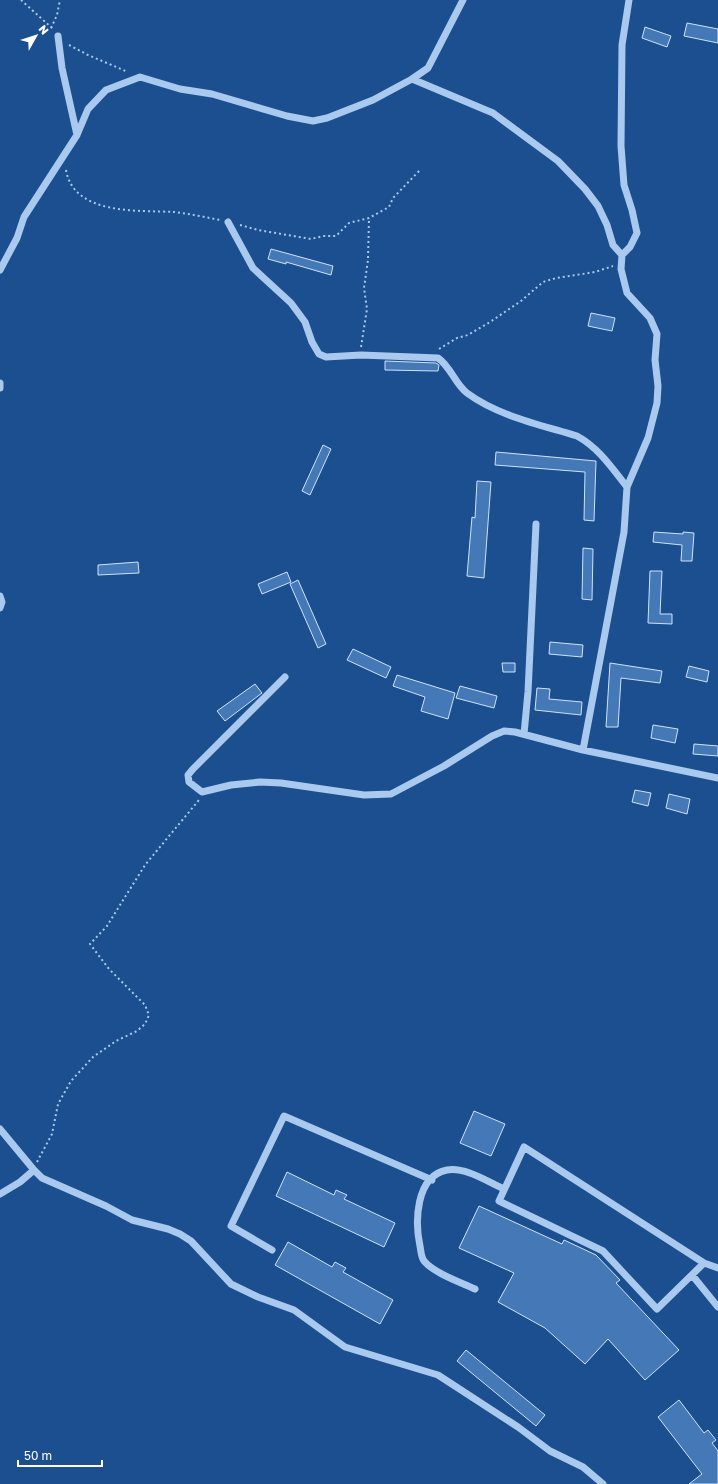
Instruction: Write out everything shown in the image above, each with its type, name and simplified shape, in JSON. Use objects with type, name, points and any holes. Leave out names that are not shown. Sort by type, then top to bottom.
[{"type":"street","points":[[0,270],[17,238],[24,217],[76,135],[88,109],[106,90],[140,77],[180,89],[212,94],[287,116],[313,121],[327,118],[353,109],[412,79],[428,68],[463,0]]},
{"type":"street","points":[[621,258],[634,241],[637,233],[624,185],[621,146],[622,45],[629,0]]},
{"type":"street","points":[[58,36],[62,68],[76,135]]},
{"type":"street","points":[[412,79],[493,113],[558,161],[582,184],[598,206],[607,225],[613,245],[621,258],[623,282],[627,293],[650,318],[657,334],[655,360],[658,386],[657,403],[648,438],[627,487],[624,532],[583,750]]},
{"type":"street","points":[[228,222],[253,268],[291,303],[305,322],[312,342],[320,354],[326,357],[361,354],[438,358],[444,362],[459,385],[468,394],[497,410],[577,436],[589,443],[598,451],[627,487]]},
{"type":"street","points":[[0,383],[0,388]]},
{"type":"street","points":[[524,734],[528,692],[536,524]]},
{"type":"street","points":[[0,596],[2,602],[0,608]]},
{"type":"street","points":[[285,677],[188,776],[189,782],[196,788],[202,792],[231,785],[260,782],[281,783],[364,795],[378,796],[391,794],[444,766],[492,736],[504,731],[524,734],[583,750],[718,778]]},
{"type":"street","points":[[272,1250],[231,1226],[284,1116],[432,1180]]},
{"type":"street","points":[[0,1129],[34,1170],[55,1184],[106,1206],[126,1218],[180,1234],[191,1241],[231,1284],[294,1310],[345,1347],[438,1375],[518,1427],[550,1451],[583,1466],[603,1484]]},
{"type":"street","points":[[704,1263],[658,1309],[603,1251],[498,1202],[524,1147],[704,1263],[718,1268]]},
{"type":"street","points":[[475,1289],[430,1267],[422,1260],[418,1234],[418,1205],[424,1188],[445,1170],[455,1169],[466,1172],[504,1189]]},
{"type":"street","points":[[0,1194],[20,1182],[34,1170]]},
{"type":"street","points":[[692,1275],[718,1307]]},
{"type":"path","points":[[21,0],[52,28],[58,36],[71,46],[88,55],[140,77]]},
{"type":"path","points":[[52,28],[57,16],[60,0]]},
{"type":"path","points":[[66,169],[68,181],[81,196],[108,207],[122,210],[190,214],[258,230],[311,239],[323,236],[336,236],[349,223],[369,218],[389,207],[393,198],[420,170]]},
{"type":"path","points":[[361,354],[361,342],[367,309],[364,288],[368,260],[369,218]]},
{"type":"path","points":[[427,357],[456,338],[468,335],[490,322],[521,301],[543,282],[607,268],[616,265],[621,258]]},
{"type":"path","points":[[34,1170],[52,1134],[58,1104],[71,1081],[89,1060],[116,1041],[137,1031],[145,1024],[149,1015],[145,1005],[109,969],[90,944],[107,926],[157,850],[189,812],[212,790]]},
{"type":"building","points":[[687,23],[718,29],[718,43],[684,36]]},
{"type":"building","points":[[645,27],[671,36],[667,47],[642,38]]},
{"type":"building","points":[[271,249],[333,266],[331,275],[286,262],[286,264],[268,259]]},
{"type":"building","points":[[591,313],[615,318],[612,331],[588,326]]},
{"type":"building","points":[[385,361],[436,363],[439,365],[438,371],[385,370]]},
{"type":"building","points":[[323,445],[331,449],[310,495],[302,491]]},
{"type":"building","points":[[496,452],[596,461],[594,521],[584,520],[585,472],[495,465]]},
{"type":"building","points":[[477,481],[491,482],[484,578],[467,576],[472,517],[475,518]]},
{"type":"building","points":[[654,532],[683,534],[683,532],[694,533],[692,561],[681,561],[682,545],[653,542]]},
{"type":"building","points":[[583,548],[593,549],[592,600],[582,599]]},
{"type":"building","points":[[138,562],[139,573],[98,575],[98,565]]},
{"type":"building","points":[[650,571],[662,571],[660,614],[672,614],[672,624],[648,623]]},
{"type":"building","points":[[287,572],[291,582],[262,594],[258,584]]},
{"type":"building","points":[[298,580],[326,644],[318,648],[290,584]]},
{"type":"building","points":[[550,642],[583,645],[582,657],[549,654]]},
{"type":"building","points":[[353,649],[391,667],[386,678],[347,660]]},
{"type":"building","points":[[502,663],[515,663],[515,672],[503,672]]},
{"type":"building","points":[[610,663],[662,671],[660,683],[621,678],[618,727],[606,727]]},
{"type":"building","points":[[689,666],[709,671],[707,682],[686,677]]},
{"type":"building","points":[[397,675],[455,693],[448,719],[421,711],[425,697],[393,686]]},
{"type":"building","points":[[255,684],[262,693],[225,721],[217,711]]},
{"type":"building","points":[[460,686],[497,696],[494,708],[456,698]]},
{"type":"building","points":[[537,688],[550,689],[549,699],[582,702],[581,715],[535,710]]},
{"type":"building","points":[[653,725],[678,729],[675,743],[651,738]]},
{"type":"building","points":[[694,744],[718,746],[718,756],[693,754]]},
{"type":"building","points":[[635,790],[651,793],[648,806],[632,802]]},
{"type":"building","points":[[669,794],[690,799],[687,814],[666,808]]},
{"type":"building","points":[[474,1111],[505,1124],[491,1156],[460,1143]]},
{"type":"building","points":[[287,1172],[334,1195],[336,1190],[347,1195],[344,1199],[395,1223],[384,1247],[276,1196]]},
{"type":"building","points":[[479,1206],[562,1244],[564,1240],[596,1255],[620,1280],[616,1283],[679,1350],[645,1380],[608,1339],[585,1364],[545,1328],[498,1302],[514,1273],[459,1248]]},
{"type":"building","points":[[288,1242],[332,1267],[335,1262],[346,1268],[343,1272],[393,1300],[380,1324],[275,1265]]},
{"type":"building","points":[[466,1350],[545,1415],[536,1426],[457,1361]]},
{"type":"building","points":[[679,1400],[704,1433],[708,1430],[716,1440],[712,1443],[718,1451],[718,1484],[689,1484],[702,1474],[658,1417]]}]
